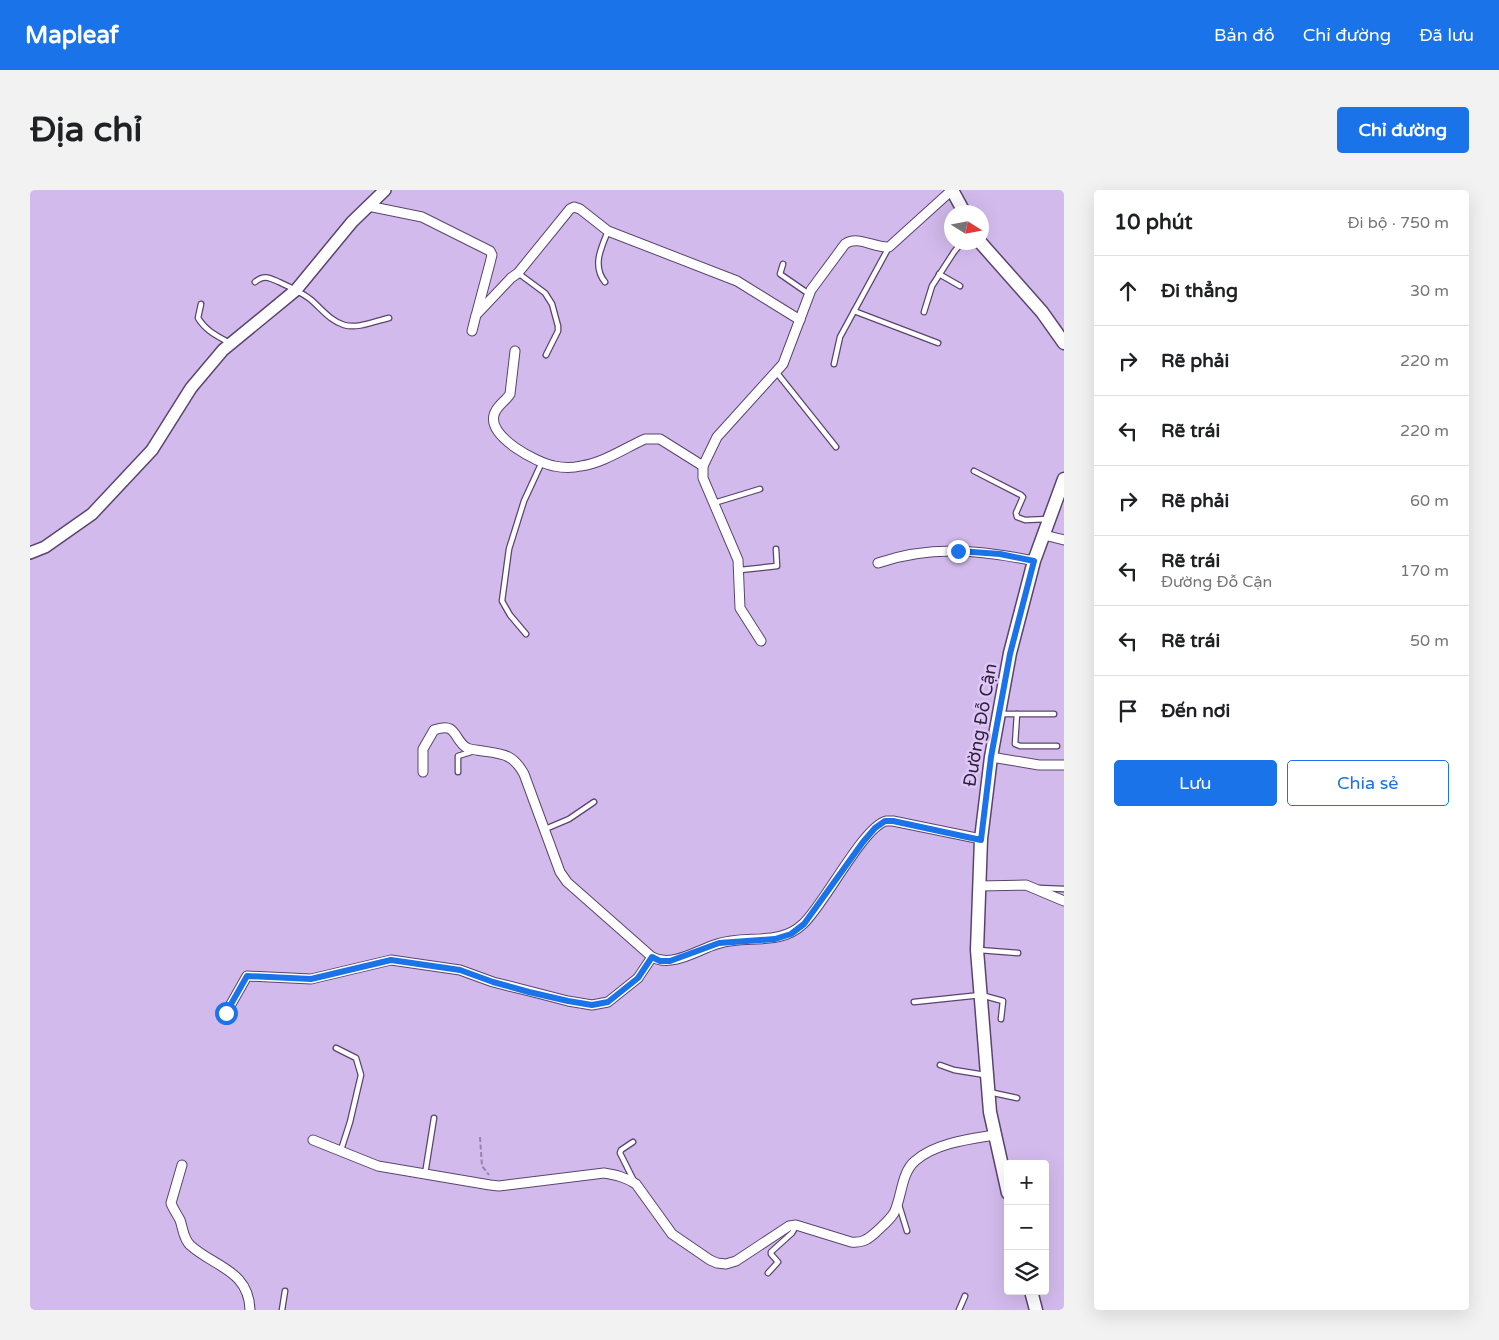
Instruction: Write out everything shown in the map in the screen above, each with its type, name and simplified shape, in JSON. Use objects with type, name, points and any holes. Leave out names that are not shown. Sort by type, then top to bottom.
[{"type":"main road","points":[[952,190],[960,205]]},
{"type":"main road","points":[[987,250],[1042,312],[1064,343]]},
{"type":"main road","name":"Đường Đỗ Cận","points":[[1004,1175],[990,1112],[977,950],[981,840],[991,757],[1010,654],[1034,561],[1064,478]]},
{"type":"main road","points":[[1032,1295],[1036,1310]]},
{"type":"street","points":[[30,553],[45,547],[92,514],[152,450],[191,388],[223,350],[296,290],[352,222],[385,190]]},
{"type":"street","points":[[761,641],[740,608],[740,570],[735,551],[703,478],[703,466],[721,431],[777,373],[788,355],[809,294],[845,244],[850,240],[857,240],[883,248],[889,247],[952,190]]},
{"type":"street","points":[[368,206],[422,218],[490,251],[492,255],[472,332]]},
{"type":"street","points":[[476,315],[518,273],[570,209],[574,207],[580,208],[608,231],[737,281],[800,320]]},
{"type":"street","points":[[515,351],[510,394],[497,408],[493,421],[496,428],[512,445],[522,452],[542,462],[561,467],[582,466],[594,463],[645,439],[652,438],[660,439],[703,466]]},
{"type":"street","points":[[1044,535],[1064,540]]},
{"type":"street","points":[[878,564],[900,556],[958,551],[1000,554],[1034,561]]},
{"type":"street","points":[[423,772],[423,749],[434,730],[444,728],[450,728],[463,745],[468,748],[511,757],[519,764],[524,774],[555,862],[567,882],[652,957],[660,961],[670,961],[719,943],[775,939],[791,934],[804,924],[863,842],[875,828],[885,821],[893,821],[981,840]]},
{"type":"street","points":[[991,757],[1039,765],[1064,765]]},
{"type":"street","points":[[979,886],[1018,885],[1035,888],[1064,901]]},
{"type":"street","points":[[226,1013],[247,976],[311,979],[391,960],[460,970],[529,992],[592,1005],[608,1002],[638,978],[652,957]]},
{"type":"street","points":[[313,1140],[378,1166],[499,1186],[604,1174],[627,1178],[636,1184],[672,1234],[710,1260],[726,1264],[736,1261],[789,1226],[796,1225],[851,1242],[860,1243],[868,1240],[890,1219],[898,1202],[908,1171],[918,1158],[953,1142],[995,1135]]},
{"type":"street","points":[[182,1165],[171,1203],[185,1236],[192,1246],[230,1271],[240,1280],[246,1292],[250,1310]]},
{"type":"lane","points":[[605,282],[599,274],[599,255],[608,231]]},
{"type":"lane","points":[[834,364],[840,338],[889,247]]},
{"type":"lane","points":[[924,312],[932,286],[956,250]]},
{"type":"lane","points":[[784,264],[780,274],[809,294]]},
{"type":"lane","points":[[518,273],[545,293],[552,304],[558,331],[546,355]]},
{"type":"lane","points":[[939,274],[960,286]]},
{"type":"lane","points":[[256,282],[260,278],[266,277],[296,290],[309,298],[337,323],[344,325],[352,327],[389,318]]},
{"type":"lane","points":[[201,304],[198,318],[204,327],[209,332],[231,343]]},
{"type":"lane","points":[[854,311],[938,343]]},
{"type":"lane","points":[[777,373],[836,447]]},
{"type":"lane","points":[[526,634],[510,615],[502,601],[509,549],[524,501],[542,462]]},
{"type":"lane","points":[[974,472],[1023,497],[1016,513],[1017,517],[1025,520],[1049,520]]},
{"type":"lane","points":[[714,503],[760,489]]},
{"type":"lane","points":[[740,570],[777,566],[776,549]]},
{"type":"lane","points":[[999,714],[1054,714]]},
{"type":"lane","points":[[1017,714],[1015,744],[1020,746],[1057,746]]},
{"type":"lane","points":[[458,772],[458,756],[477,750]]},
{"type":"lane","points":[[544,830],[569,819],[594,802]]},
{"type":"lane","points":[[1035,888],[1064,889]]},
{"type":"lane","points":[[977,950],[1018,953]]},
{"type":"lane","points":[[914,1002],[981,995],[1003,1001],[1002,1019]]},
{"type":"lane","points":[[336,1048],[356,1058],[361,1075],[350,1122],[340,1152]]},
{"type":"lane","points":[[940,1064],[954,1070],[987,1075]]},
{"type":"lane","points":[[988,1092],[1017,1098]]},
{"type":"lane","points":[[425,1174],[434,1118]]},
{"type":"lane","points":[[633,1142],[621,1150],[620,1153],[636,1184]]},
{"type":"lane","points":[[898,1202],[907,1231]]},
{"type":"lane","points":[[768,1273],[778,1262],[771,1252],[792,1233],[796,1225]]},
{"type":"lane","points":[[282,1310],[284,1291]]},
{"type":"lane","points":[[959,1310],[965,1296]]},
{"type":"path","points":[[480,1137],[482,1166],[499,1186]]},
{"type":"route","points":[[226,1013],[247,976],[311,979],[386,960],[470,972],[493,982],[568,1001],[592,1005],[608,1002],[638,978],[652,957],[660,961],[670,961],[719,943],[775,939],[791,934],[804,924],[863,842],[875,828],[885,821],[893,821],[981,840],[986,786],[1010,654],[1034,561],[1000,554],[958,551]]}]
